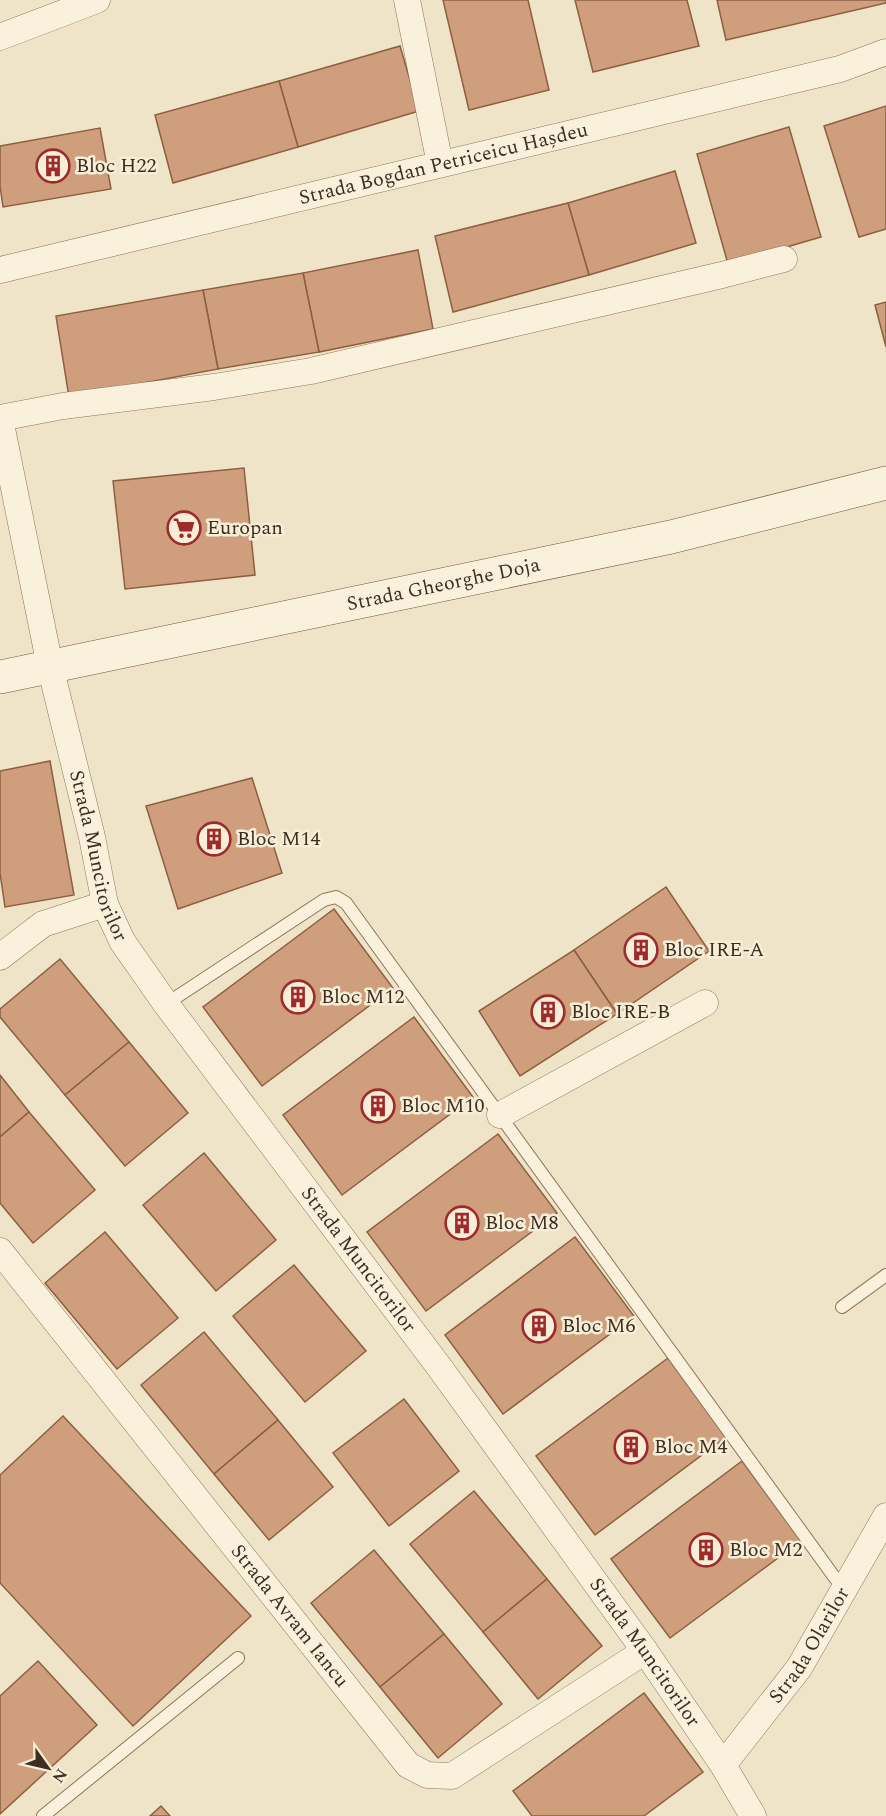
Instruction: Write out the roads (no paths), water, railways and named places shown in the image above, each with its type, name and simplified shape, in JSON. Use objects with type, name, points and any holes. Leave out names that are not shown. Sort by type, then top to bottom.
[{"type":"main road","name":"Strada Gheorghe Doja","points":[[0,677],[671,537],[886,483]]},
{"type":"street","points":[[0,37],[97,0]]},
{"type":"street","points":[[407,0],[440,164]]},
{"type":"street","name":"Strada Bogdan Petriceicu Hașdeu","points":[[0,270],[840,69],[886,52]]},
{"type":"street","points":[[0,418],[63,406],[214,387],[311,371],[784,259]]},
{"type":"street","name":"Strada Muncitorilor","points":[[0,418],[50,666],[92,837],[105,904],[122,940],[166,1004],[440,1368],[645,1651],[723,1765],[753,1816]]},
{"type":"street","points":[[0,957],[43,924],[105,904]]},
{"type":"street","points":[[500,1115],[705,1003]]},
{"type":"street","name":"Strada Avram Iancu","points":[[2,1259],[408,1765],[427,1775],[452,1776],[645,1651]]},
{"type":"street","name":"Strada Olarilor","points":[[723,1765],[800,1668],[886,1516]]},
{"type":"lane","points":[[166,1004],[324,900],[336,897],[346,903],[843,1589]]},
{"type":"lane","points":[[842,1307],[886,1275]]},
{"type":"lane","points":[[43,1816],[238,1658]]},
{"type":"place","name":"Bloc H22","points":[[53,166]]},
{"type":"place","name":"Europan","points":[[184,528]]},
{"type":"place","name":"Bloc M14","points":[[214,839]]},
{"type":"place","name":"Bloc IRE-A","points":[[641,950]]},
{"type":"place","name":"Bloc M12","points":[[298,997]]},
{"type":"place","name":"Bloc IRE-B","points":[[548,1012]]},
{"type":"place","name":"Bloc M10","points":[[378,1106]]},
{"type":"place","name":"Bloc M8","points":[[462,1223]]},
{"type":"place","name":"Bloc M6","points":[[539,1326]]},
{"type":"place","name":"Bloc M4","points":[[631,1447]]},
{"type":"place","name":"Bloc M2","points":[[706,1550]]}]
